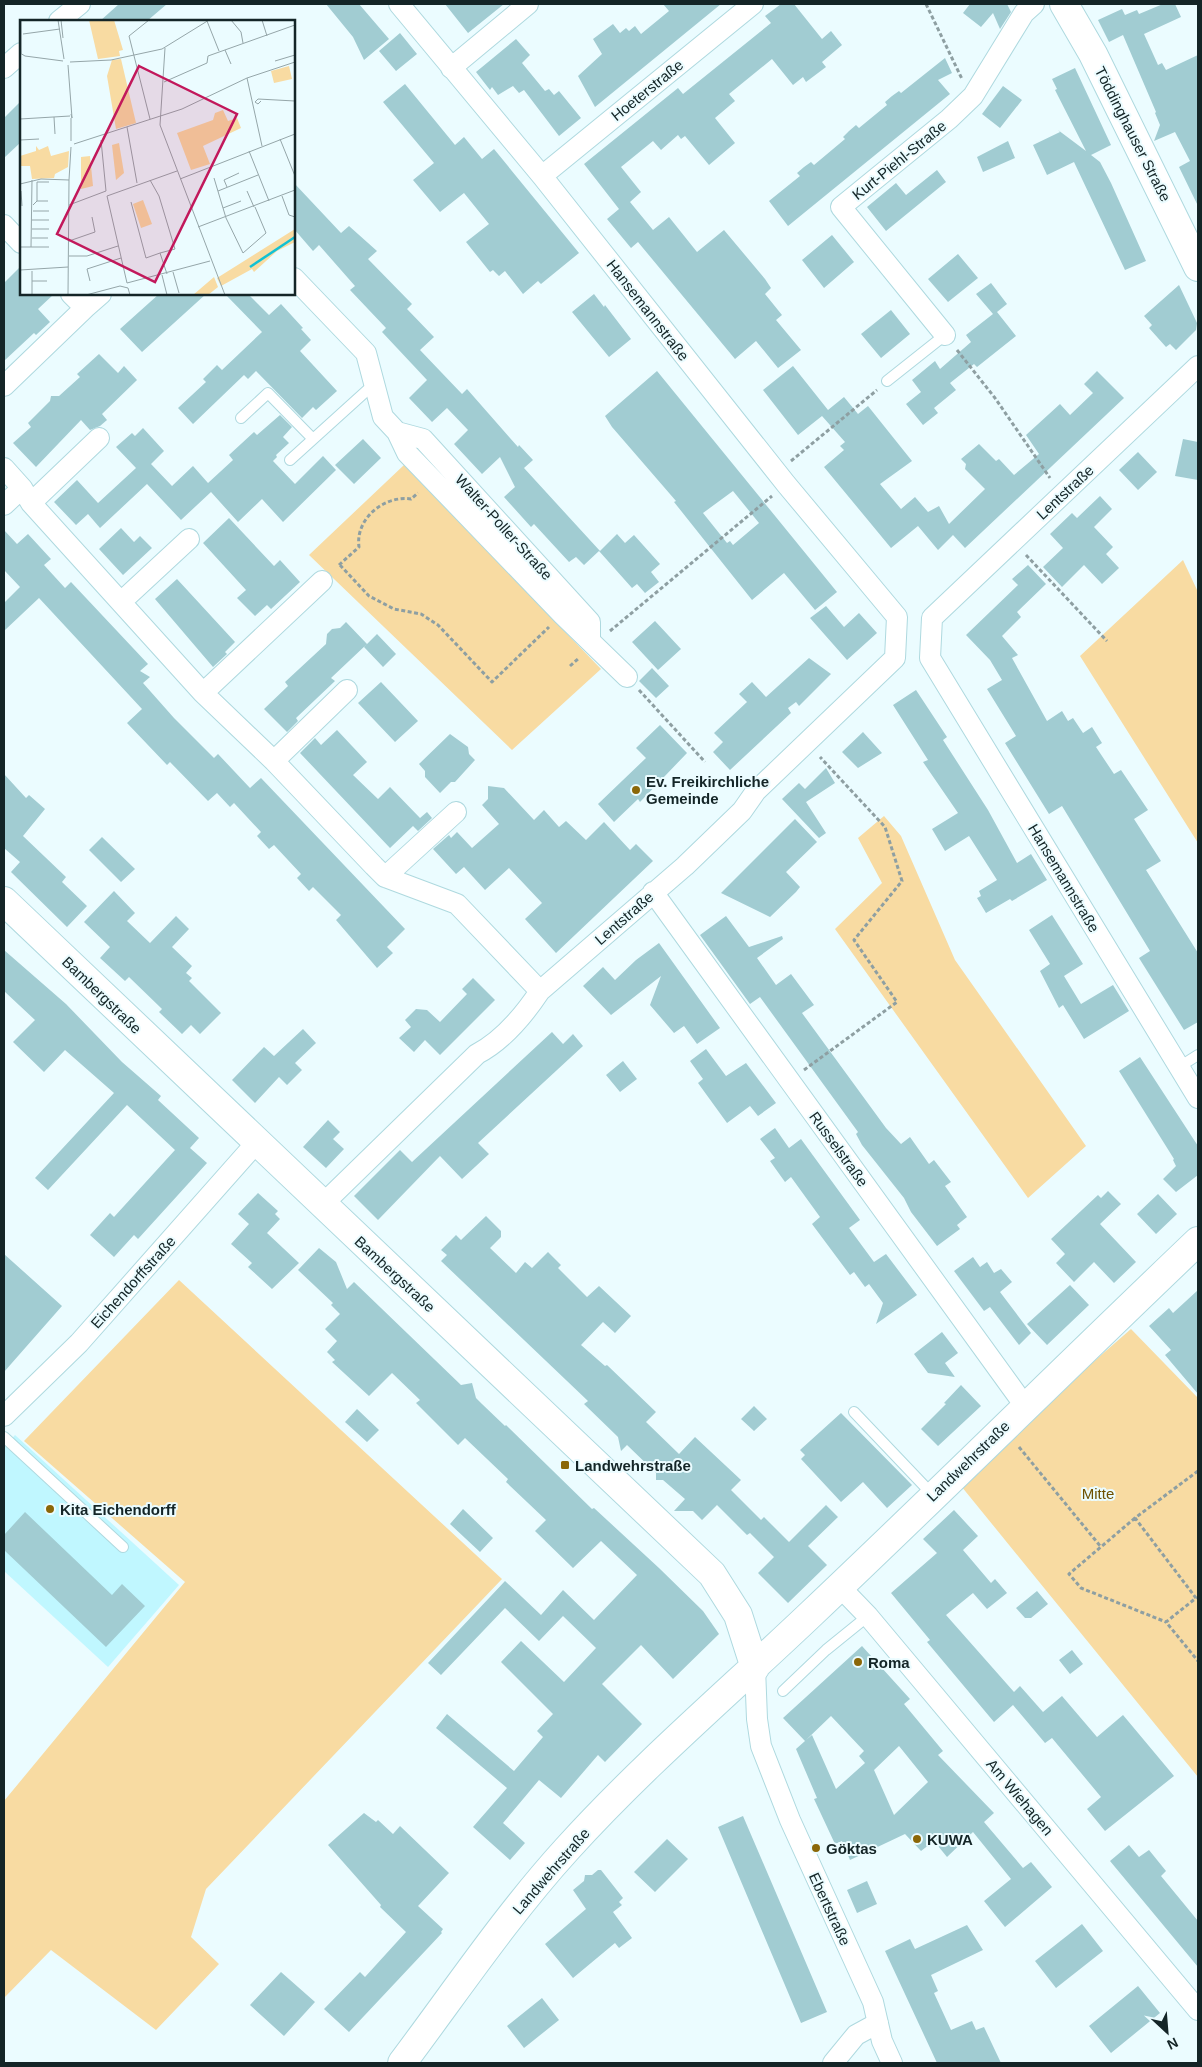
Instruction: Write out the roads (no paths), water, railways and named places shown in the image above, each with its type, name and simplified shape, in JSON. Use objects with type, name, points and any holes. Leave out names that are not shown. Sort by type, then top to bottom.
[{"type":"street","points":[[60,20],[80,4]]},
{"type":"street","name":"Hansemannstraße","points":[[399,4],[542,176],[781,479],[897,617]]},
{"type":"street","points":[[451,68],[528,4]]},
{"type":"street","name":"Hoeterstraße","points":[[542,176],[753,4]]},
{"type":"street","name":"Kurt-Piehl-Straße","points":[[945,335],[841,207],[949,119],[973,96],[1024,13],[1034,4]]},
{"type":"street","name":"Töddinghauser Straße","points":[[1064,4],[1093,54],[1198,267]]},
{"type":"street","points":[[4,68],[20,54]]},
{"type":"street","points":[[4,225],[20,242]]},
{"type":"street","name":"Walter-Poller-Straße","points":[[295,279],[366,353],[383,417],[398,432],[407,453],[431,480],[627,677]]},
{"type":"street","points":[[72,295],[85,308]]},
{"type":"street","points":[[4,386],[100,295]]},
{"type":"street","name":"Lentstraße","points":[[930,658],[932,618],[1198,366]]},
{"type":"street","name":"Walter-Poller-Straße","points":[[398,432],[423,439],[590,622],[592,642]]},
{"type":"street","points":[[4,505],[27,495],[99,438]]},
{"type":"street","points":[[4,468],[203,693],[274,762],[385,877],[457,904],[540,992]]},
{"type":"street","points":[[121,602],[189,538]]},
{"type":"street","points":[[203,693],[322,581]]},
{"type":"street","name":"Lentstraße","points":[[322,1205],[477,1054],[488,1048],[526,1012],[540,992],[685,866],[742,812],[756,791],[895,658],[897,617]]},
{"type":"street","name":"Hansemannstraße","points":[[930,658],[1198,1098]]},
{"type":"street","points":[[274,762],[347,690]]},
{"type":"street","points":[[385,877],[456,812]]},
{"type":"street","name":"Russelstraße","points":[[653,892],[1025,1406]]},
{"type":"street","name":"Bambergstraße","points":[[4,901],[712,1574],[738,1615],[755,1668]]},
{"type":"street","name":"Eichendorffstraße","points":[[4,1416],[79,1343],[257,1142]]},
{"type":"street","name":"Landwehrstraße","points":[[402,2063],[524,1899],[568,1848],[660,1755],[840,1587],[1003,1427],[1198,1241]]},
{"type":"street","name":"Am Wiehagen","points":[[840,1587],[868,1616],[1198,2010]]},
{"type":"street","name":"Ebertstraße","points":[[755,1668],[756,1719],[761,1746],[790,1820],[873,2002],[882,2041],[892,2063]]},
{"type":"street","points":[[833,2063],[856,2035],[878,2023]]},
{"type":"lane","points":[[887,381],[945,335]]},
{"type":"lane","points":[[290,460],[374,384]]},
{"type":"lane","points":[[241,418],[268,393],[313,439]]},
{"type":"lane","points":[[1178,1067],[1198,1054]]},
{"type":"lane","points":[[854,1412],[933,1495]]},
{"type":"lane","points":[[4,1437],[123,1546]]},
{"type":"lane","points":[[783,1691],[826,1650],[868,1616]]},
{"type":"place","name":"Ev. Freikirchliche Gemeinde","points":[[636,790]]},
{"type":"place","name":"Landwehrstraße","points":[[565,1465]]},
{"type":"place","name":"Kita Eichendorff","points":[[50,1509]]},
{"type":"place","name":"Roma","points":[[858,1662]]},
{"type":"place","name":"KUWA","points":[[917,1839]]},
{"type":"place","name":"Göktas","points":[[816,1848]]},
{"type":"park label","name":"Mitte","points":[[1098,1493]]}]
